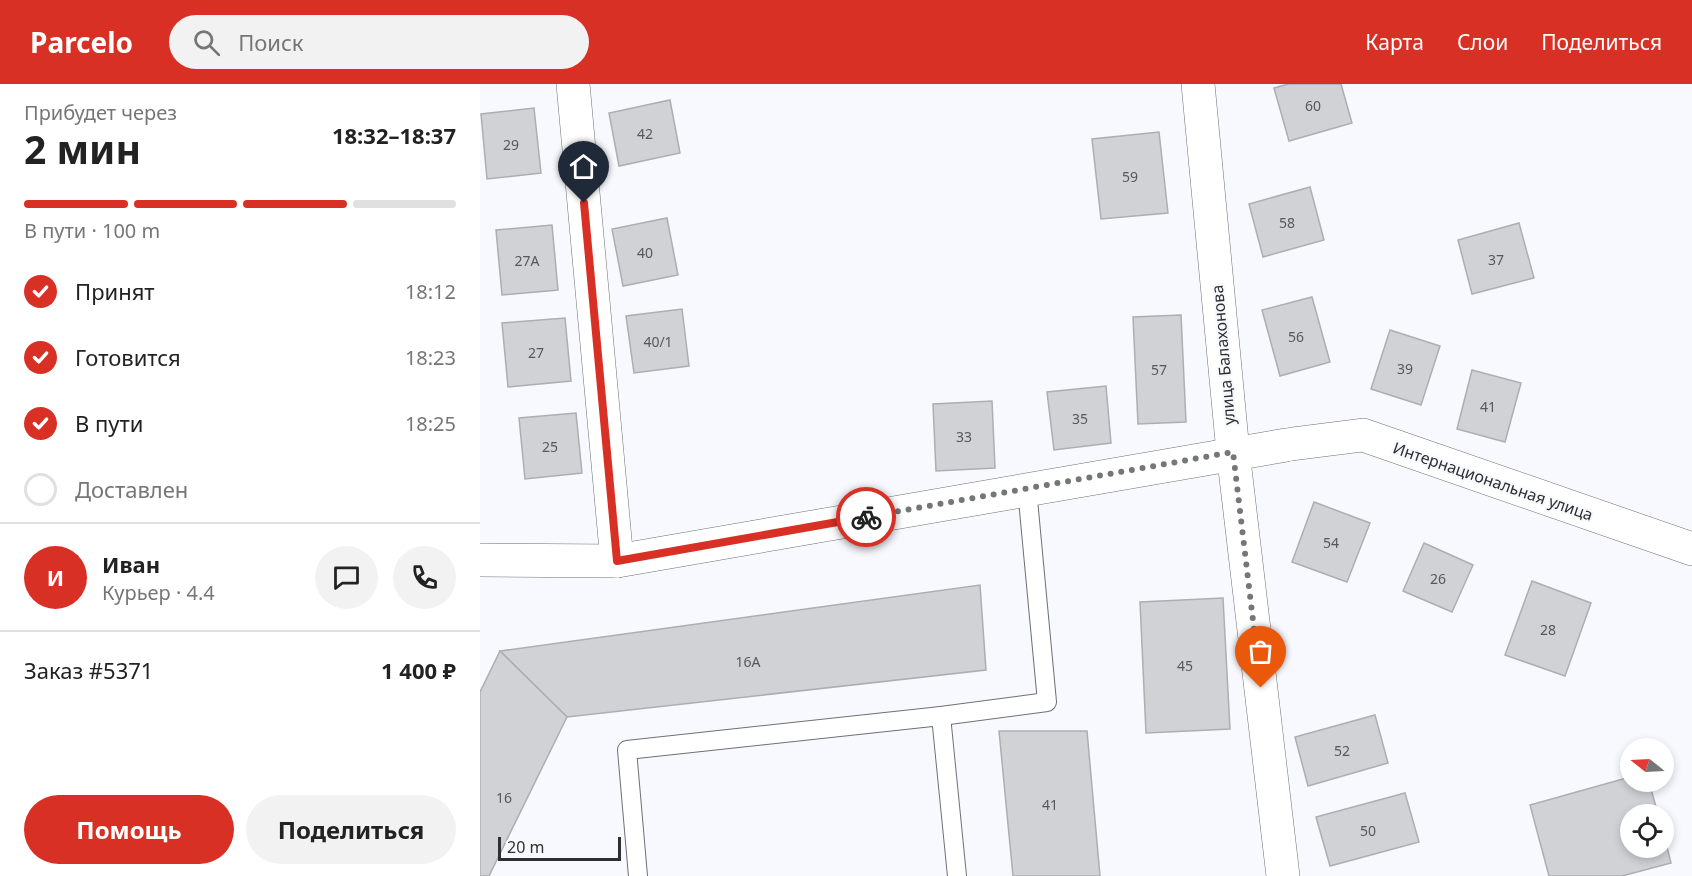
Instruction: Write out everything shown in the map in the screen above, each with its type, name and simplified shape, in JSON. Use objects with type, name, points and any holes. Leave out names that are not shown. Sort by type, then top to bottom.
[{"type":"street","points":[[573,84],[617,561]]},
{"type":"street","name":"улица Балахонова","points":[[1198,84],[1233,452],[1283,876]]},
{"type":"street","name":"Интернациональная улица","points":[[480,560],[617,561],[1233,452],[1363,435],[1692,549]]},
{"type":"lane","points":[[638,876],[627,750],[941,716],[1047,702],[1027,489]]},
{"type":"lane","points":[[941,716],[957,876]]},
{"type":"building","points":[[1288,84],[1341,84],[1352,123],[1289,141],[1274,88]]},
{"type":"building","points":[[670,100],[680,153],[619,166],[609,113]]},
{"type":"building","points":[[534,108],[541,173],[487,179],[481,114]]},
{"type":"building","points":[[1159,132],[1168,213],[1101,219],[1092,139]]},
{"type":"building","points":[[1310,187],[1324,240],[1263,257],[1249,204]]},
{"type":"building","points":[[667,218],[678,275],[623,286],[612,229]]},
{"type":"building","points":[[1519,223],[1534,278],[1472,294],[1458,240]]},
{"type":"building","points":[[552,225],[558,290],[502,295],[496,230]]},
{"type":"building","points":[[1312,297],[1330,362],[1280,376],[1262,310]]},
{"type":"building","points":[[682,309],[689,366],[634,373],[626,316]]},
{"type":"building","points":[[1181,315],[1186,422],[1138,424],[1133,317]]},
{"type":"building","points":[[565,318],[571,381],[508,387],[502,323]]},
{"type":"building","points":[[1390,330],[1440,346],[1421,405],[1371,389]]},
{"type":"building","points":[[1472,370],[1521,383],[1505,442],[1457,429]]},
{"type":"building","points":[[1106,386],[1111,443],[1054,450],[1047,392]]},
{"type":"building","points":[[992,401],[995,468],[936,471],[933,404]]},
{"type":"building","points":[[576,413],[582,473],[525,479],[519,418]]},
{"type":"building","points":[[1314,502],[1370,523],[1347,582],[1292,562]]},
{"type":"building","points":[[1424,543],[1473,565],[1452,612],[1403,591]]},
{"type":"building","points":[[1532,581],[1591,603],[1565,676],[1505,655]]},
{"type":"building","points":[[980,585],[986,670],[567,717],[500,651]]},
{"type":"building","points":[[1223,598],[1230,729],[1146,733],[1140,602]]},
{"type":"building","points":[[500,651],[567,717],[489,876],[480,876],[480,692]]},
{"type":"building","points":[[1375,715],[1388,763],[1308,786],[1295,737]]},
{"type":"building","points":[[999,731],[1087,731],[1100,876],[1013,876]]},
{"type":"building","points":[[1620,780],[1620,792],[1652,792],[1655,804],[1620,804],[1620,858],[1670,858],[1671,863],[1622,876],[1549,876],[1530,805]]},
{"type":"building","points":[[1405,793],[1419,842],[1330,866],[1316,817]]},
{"type":"way so far","points":[[866,517],[1233,452],[1261,688]]},
{"type":"route","points":[[584,203],[617,561],[866,517]]}]
